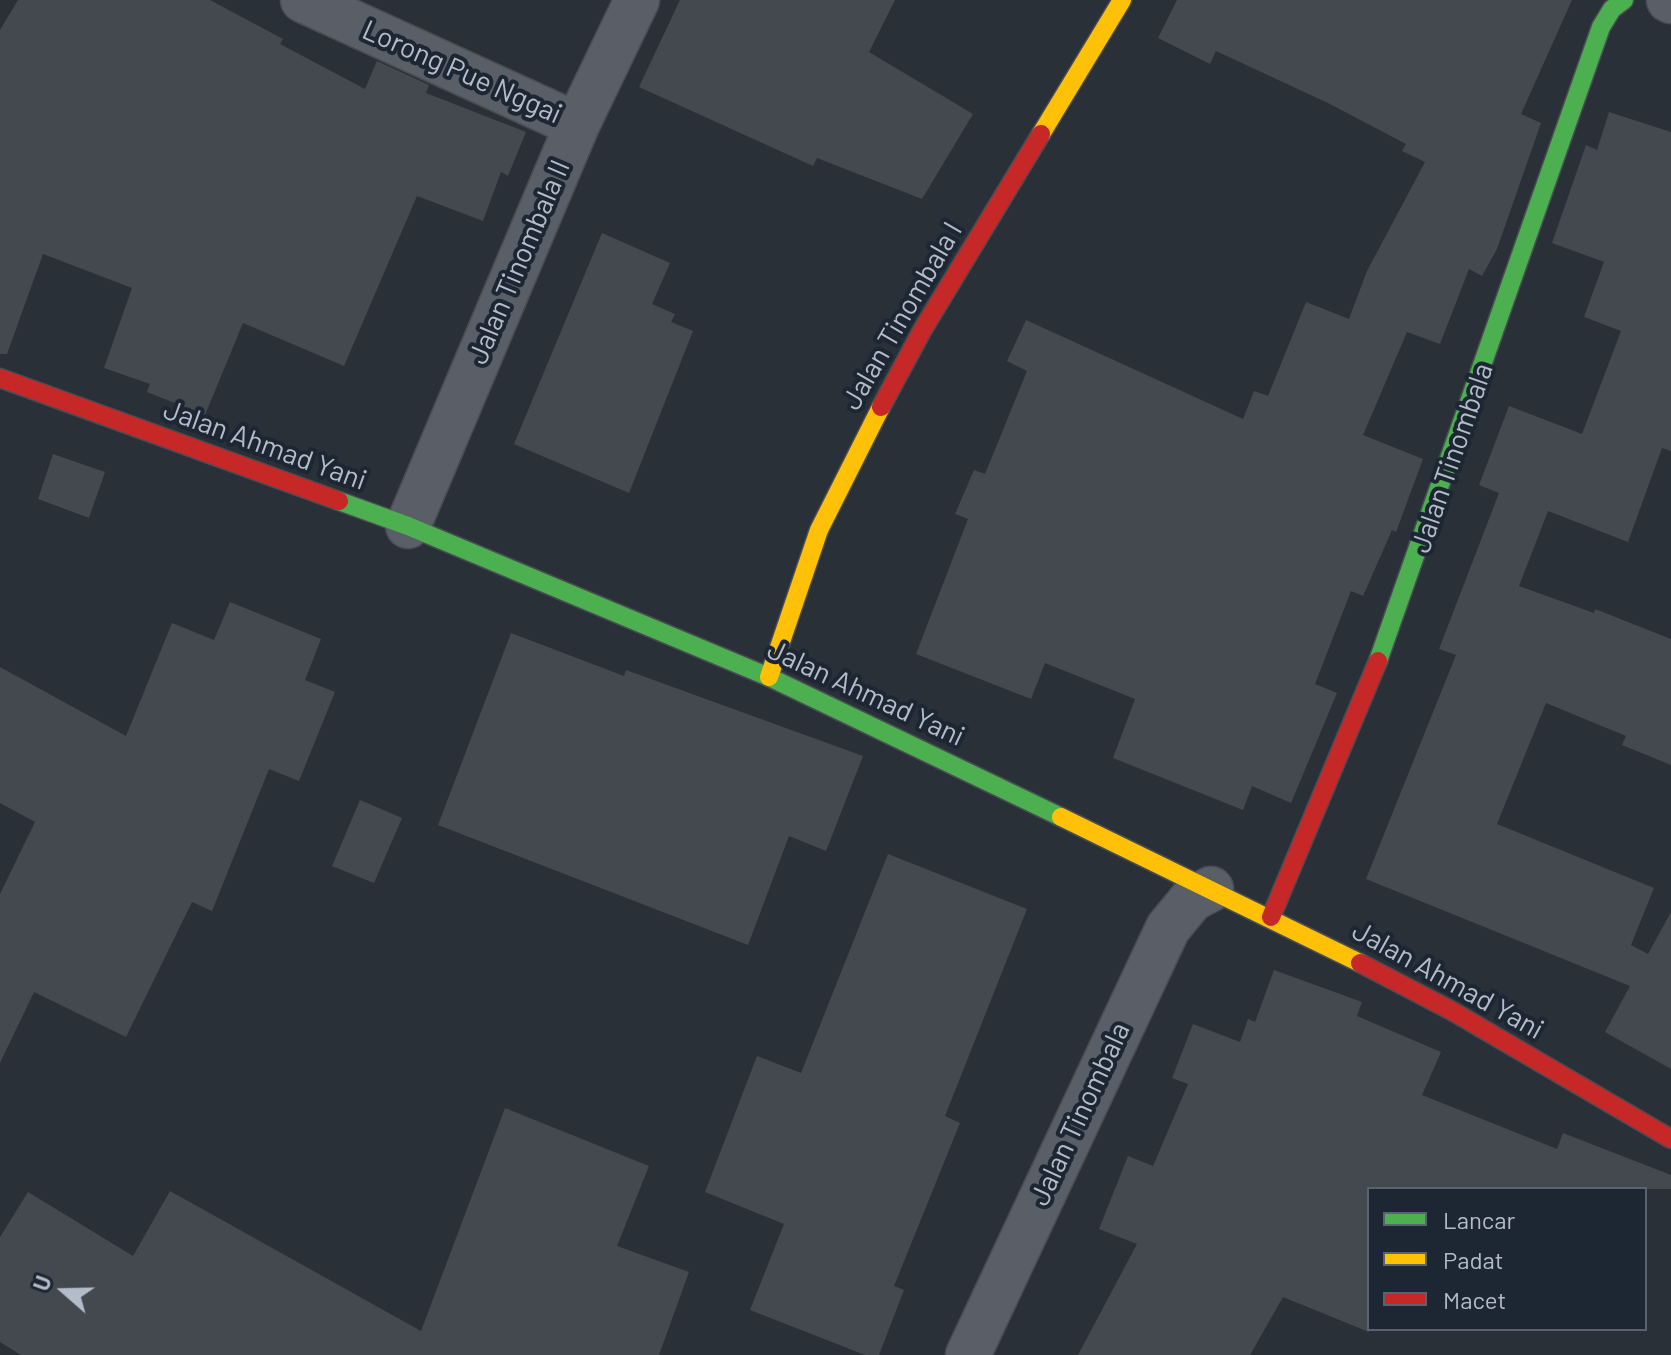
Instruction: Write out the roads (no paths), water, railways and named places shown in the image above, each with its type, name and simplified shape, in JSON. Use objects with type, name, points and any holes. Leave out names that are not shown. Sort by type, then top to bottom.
[{"type":"street","name":"Lorong Pue Nggai","points":[[303,0],[577,125]]},
{"type":"street","name":"Jalan Tinombala II","points":[[408,526],[577,125],[637,0]]},
{"type":"street","name":"Jalan Tinombala I","points":[[769,677],[819,530],[838,488],[923,329],[1122,0]]},
{"type":"street","name":"Jalan Tinombala","points":[[1271,917],[1395,618],[1601,27],[1612,9],[1624,0]]},
{"type":"street","name":"Jalan Ahmad Yani","points":[[0,378],[408,526],[769,677],[1271,917],[1452,1011],[1671,1139]]},
{"type":"street","name":"Jalan Tinombala","points":[[968,1355],[1168,928],[1192,899],[1211,889]]}]
